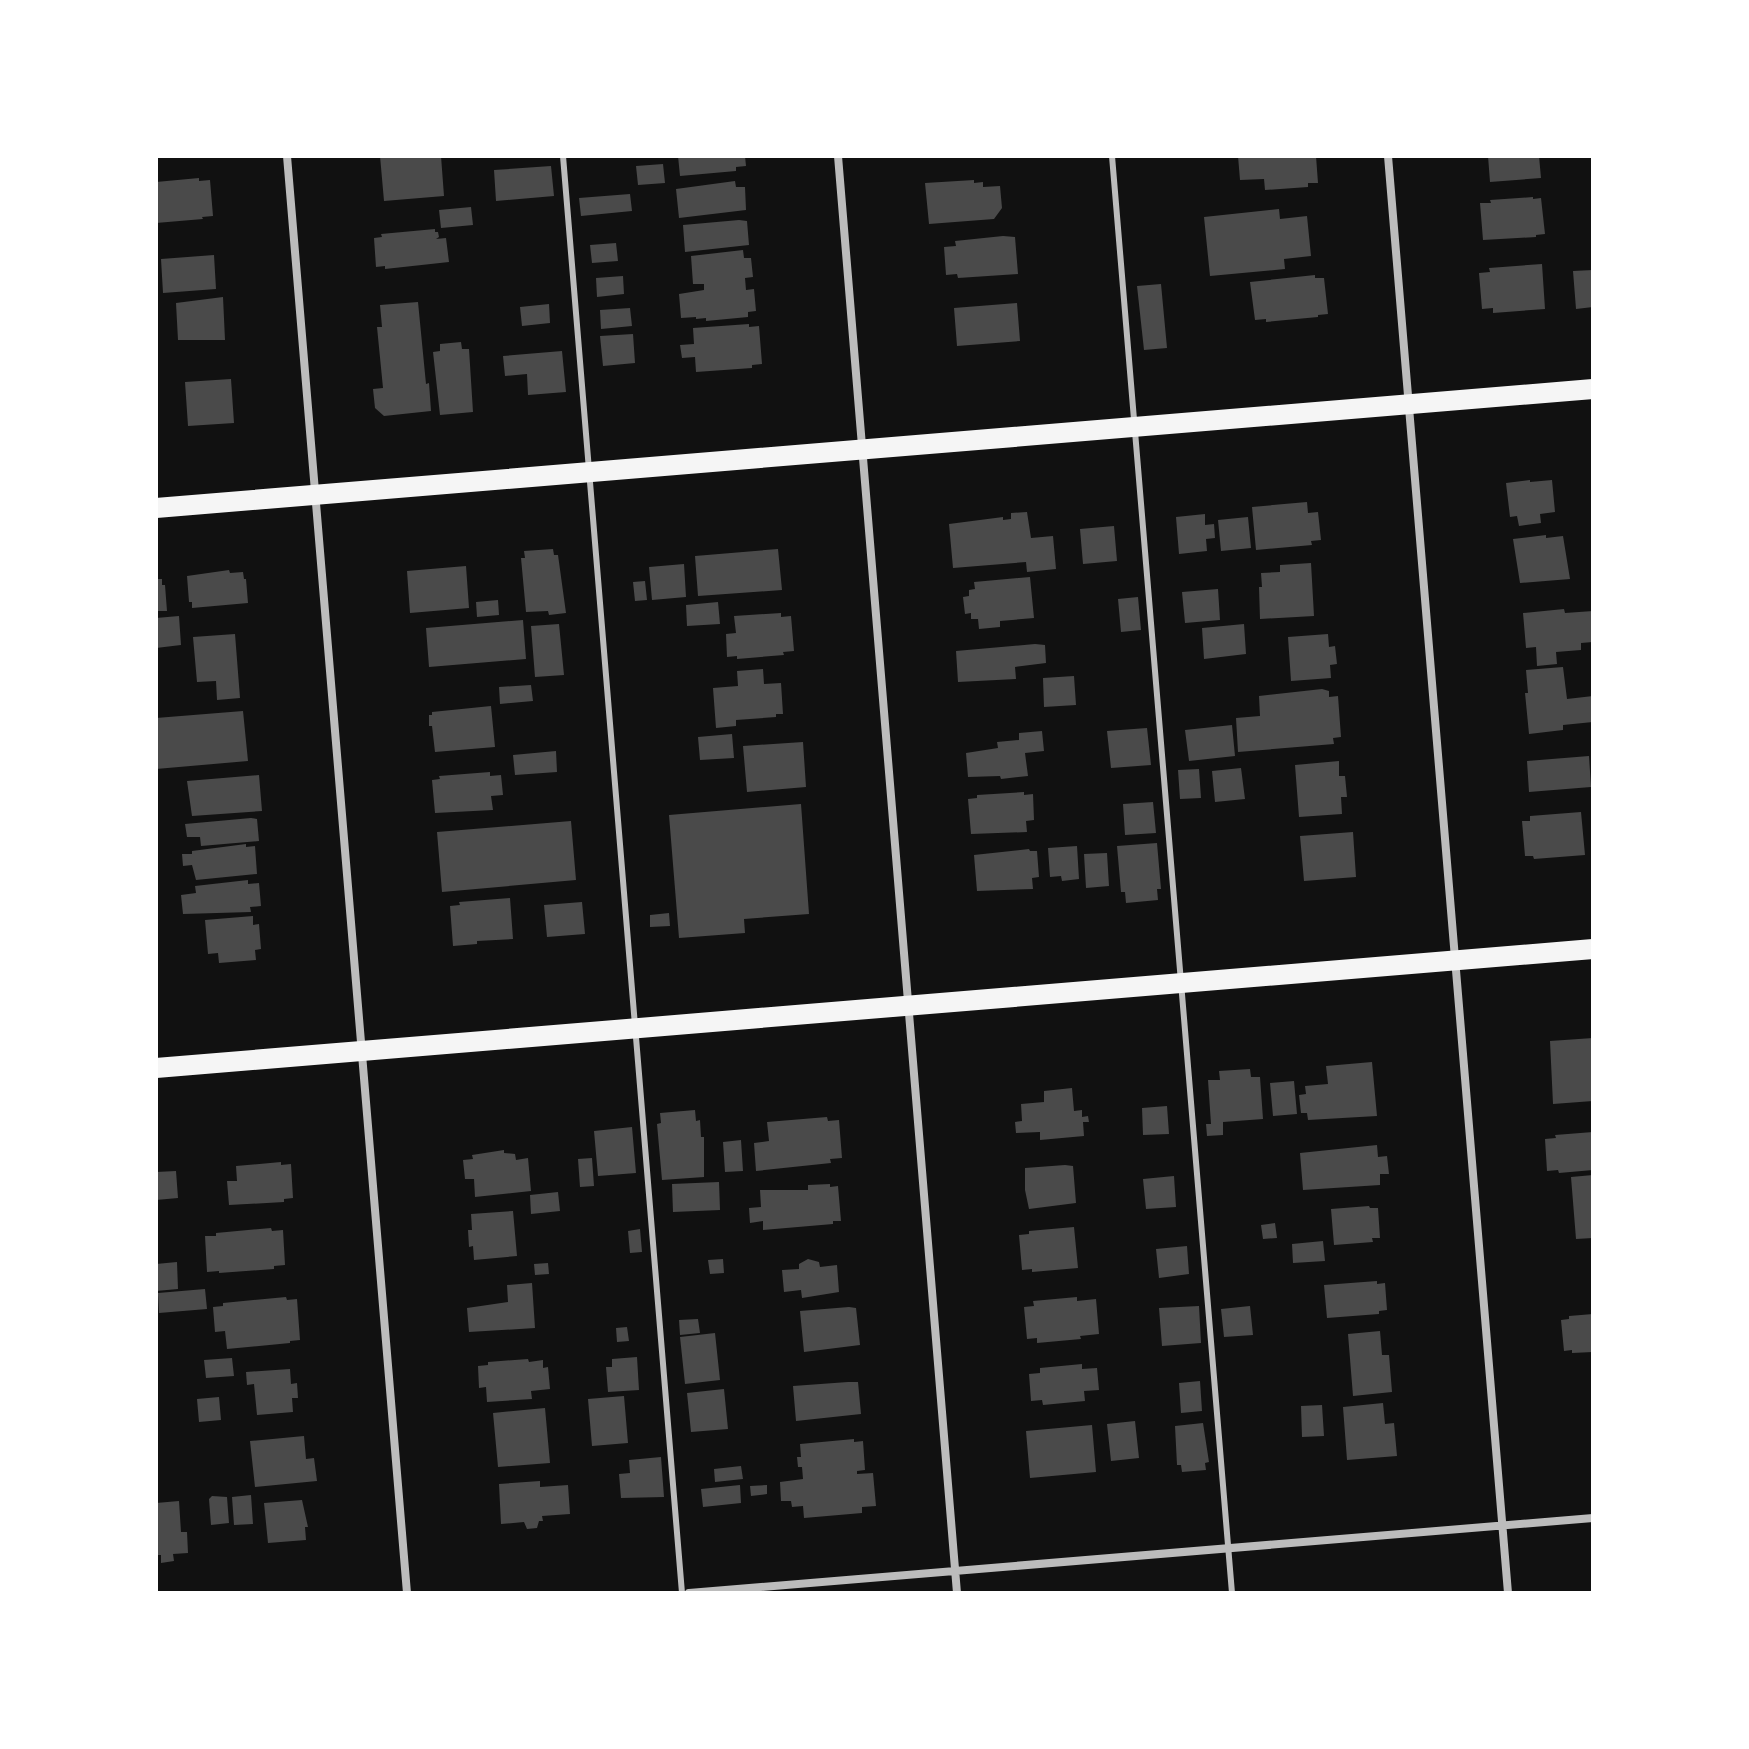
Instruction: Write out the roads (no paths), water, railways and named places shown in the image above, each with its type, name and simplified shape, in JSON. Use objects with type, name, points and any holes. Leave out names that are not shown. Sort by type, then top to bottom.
[{"type":"main road","points":[[156,508],[1593,389]]},
{"type":"main road","points":[[156,1068],[1593,949]]},
{"type":"street","points":[[287,156],[407,1593]]},
{"type":"street","points":[[838,156],[957,1593]]},
{"type":"street","points":[[1388,156],[1508,1593]]},
{"type":"street","points":[[689,1593],[1593,1518]]},
{"type":"lane","points":[[563,156],[682,1593]]},
{"type":"lane","points":[[1112,156],[1232,1593]]}]
